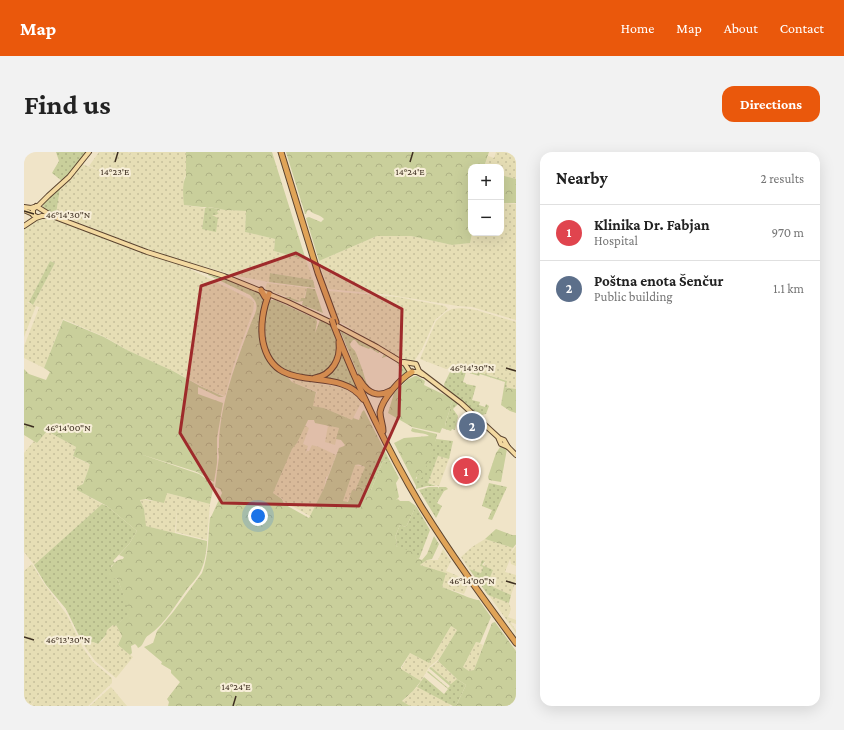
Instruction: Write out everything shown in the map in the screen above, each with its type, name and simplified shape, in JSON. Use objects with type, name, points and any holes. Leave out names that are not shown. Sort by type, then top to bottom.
[{"type":"highway","points":[[280,152],[315,271],[335,324],[383,431],[440,532],[516,639]]},
{"type":"highway","points":[[261,290],[267,295],[262,334],[265,348],[269,357],[277,366],[287,374],[298,378],[345,384],[355,390],[368,406]]},
{"type":"highway","points":[[335,324],[338,336],[368,406],[403,475],[456,560],[516,643]]},
{"type":"highway","points":[[306,379],[322,376],[333,368],[339,355],[338,336]]},
{"type":"highway","points":[[383,431],[380,416],[381,408],[393,390],[412,369]]},
{"type":"highway","points":[[358,378],[364,387],[372,393],[382,394],[393,390]]},
{"type":"main road","points":[[24,226],[33,212],[69,177],[88,152]]},
{"type":"main road","points":[[33,212],[42,216],[49,216]]},
{"type":"main road","points":[[33,212],[49,216],[147,252],[208,271],[261,290]]},
{"type":"main road","points":[[267,295],[334,324],[400,360],[458,401],[516,455]]},
{"type":"highlighted area","points":[[296,253],[402,309],[399,416],[359,506],[222,503],[180,433],[201,286]]},
{"type":"shaded area","points":[[99,152],[128,152],[133,157],[129,152],[186,152],[184,205],[205,208],[202,229],[216,218],[212,215],[213,210],[220,211],[220,209],[246,211],[245,232],[275,239],[274,251],[306,260],[313,280],[271,273],[269,282],[237,276],[154,252],[56,214],[60,189],[80,165],[82,164],[108,174],[89,166]]},
{"type":"shaded area","points":[[496,152],[516,152],[516,179],[504,176],[504,164],[485,164],[488,156],[494,158]]},
{"type":"shaded area","points":[[504,203],[516,204],[516,320],[472,307],[390,295],[329,289],[327,287],[319,261],[377,236],[411,236],[452,245],[469,243],[471,236],[504,236]]},
{"type":"shaded area","points":[[47,217],[59,220],[129,248],[130,247],[186,267],[252,300],[254,303],[253,311],[234,364],[225,396],[211,391],[175,372],[129,351],[105,337],[63,319],[44,368],[24,358],[24,346],[39,308],[43,309],[36,306],[24,337],[24,228],[36,219]],"holes":[[[48,260],[55,263],[33,305],[27,302],[29,302],[50,261]]]},
{"type":"shaded area","points":[[267,283],[307,288],[304,298],[297,301],[290,297],[265,289]]},
{"type":"shaded area","points":[[328,291],[398,297],[445,306],[448,309],[435,320],[422,349],[414,362],[406,362],[338,321]]},
{"type":"shaded area","points":[[462,308],[476,310],[516,322],[516,389],[506,387],[507,381],[489,375],[452,368],[446,369],[420,359],[436,321],[452,309]]},
{"type":"shaded area","points":[[293,379],[344,388],[355,395],[361,403],[352,420],[324,408],[312,406],[317,392],[292,382]]},
{"type":"shaded area","points":[[304,425],[309,428],[303,444],[308,446],[305,455],[312,445],[336,455],[328,476],[326,477],[324,488],[310,516],[283,501],[283,499],[273,493]]},
{"type":"shaded area","points":[[328,426],[339,428],[335,445],[325,442]]},
{"type":"shaded area","points":[[47,431],[76,447],[73,456],[89,464],[90,466],[83,483],[77,490],[102,504],[34,565],[24,552],[24,453],[34,441],[37,443]]},
{"type":"shaded area","points":[[438,456],[449,459],[439,486],[428,483]]},
{"type":"shaded area","points":[[355,465],[365,467],[355,491],[352,491],[347,502],[343,501]]},
{"type":"shaded area","points":[[167,493],[210,504],[207,540],[176,532],[177,508],[175,533],[145,526],[144,510],[140,499],[152,501]]},
{"type":"shaded area","points":[[485,539],[513,548],[510,554],[516,546],[516,566],[511,564],[510,559],[505,572],[516,575],[516,580],[511,595],[493,587],[489,580],[493,570],[483,566],[485,562],[482,560],[480,566],[483,567],[481,573],[469,569],[461,557],[472,547]]},
{"type":"shaded area","points":[[443,549],[451,561],[446,571],[463,578],[468,585],[464,594],[442,587],[445,573],[420,565],[427,560],[438,560]]},
{"type":"shaded area","points":[[32,564],[67,615],[83,648],[93,662],[112,678],[112,683],[88,706],[31,706],[43,689],[31,705],[24,706],[24,571]]},
{"type":"shaded area","points":[[488,594],[509,603],[511,609],[508,617],[516,620],[516,624],[510,622],[516,630],[516,633]]},
{"type":"shaded area","points":[[113,625],[116,625],[122,636],[118,645],[133,657],[116,678],[95,661],[83,644],[93,642],[97,644],[102,641],[107,630]]},
{"type":"shaded area","points":[[451,626],[457,630],[439,659],[429,667],[421,681],[401,669],[410,653],[429,663]]},
{"type":"shaded area","points":[[476,642],[483,645],[474,671],[469,671],[463,667]]},
{"type":"shaded area","points":[[438,661],[457,679],[452,685],[431,667]]},
{"type":"shaded area","points":[[111,687],[127,706],[90,706]]},
{"type":"shaded area","points":[[417,687],[445,701],[450,704],[449,706],[410,706],[402,702]]},
{"type":"green space","points":[[56,152],[87,152],[75,168],[62,181],[52,173],[59,161]]},
{"type":"green space","points":[[186,152],[272,152],[306,260],[274,251],[275,239],[245,232],[246,211],[184,205],[183,190],[186,176]]},
{"type":"green space","points":[[286,152],[489,152],[485,164],[468,164],[468,236],[471,236],[470,243],[452,245],[411,236],[377,236],[319,261],[306,218],[309,217],[321,222],[324,219],[309,210],[305,214]]},
{"type":"green space","points":[[504,176],[516,179],[516,203],[504,203]]},
{"type":"green space","points":[[62,185],[64,185],[60,189],[56,214],[45,210],[43,207],[44,201]]},
{"type":"green space","points":[[205,208],[220,209],[220,211],[218,210],[217,212],[213,211],[219,213],[212,215],[218,218],[216,232],[202,229]]},
{"type":"green space","points":[[50,261],[55,263],[33,305],[29,302]]},
{"type":"green space","points":[[208,273],[213,273],[260,293],[264,299],[261,327],[251,323],[256,312],[256,302],[250,295],[208,275]]},
{"type":"green space","points":[[270,273],[313,280],[315,288],[269,282]]},
{"type":"green space","points":[[307,288],[315,289],[323,313],[302,305],[303,301],[297,302],[284,297],[291,297],[300,301],[301,298],[305,298]]},
{"type":"green space","points":[[271,300],[275,300],[316,319],[317,322],[315,333],[320,320],[330,324],[337,342],[337,350],[333,363],[327,370],[319,375],[301,376],[292,374],[277,363],[271,356],[265,334],[265,323],[266,312]]},
{"type":"green space","points":[[63,320],[104,337],[127,350],[224,397],[219,397],[198,387],[198,394],[223,403],[217,438],[217,463],[214,482],[197,472],[140,454],[199,474],[214,484],[210,504],[167,493],[164,503],[146,499],[140,500],[144,509],[146,526],[207,541],[207,544],[204,562],[198,576],[165,620],[147,636],[142,645],[138,648],[135,644],[131,646],[132,653],[130,655],[118,645],[122,636],[116,625],[130,613],[118,580],[116,578],[113,579],[108,575],[115,562],[123,559],[124,557],[119,555],[129,544],[137,531],[107,506],[77,490],[77,487],[83,484],[90,465],[73,456],[76,447],[47,431],[37,443],[24,435],[24,369],[29,374],[46,380],[50,372],[44,368]]},
{"type":"green space","points":[[251,323],[261,327],[265,352],[292,382],[316,392],[313,406],[324,408],[352,420],[353,418],[359,420],[364,410],[385,451],[381,453],[380,459],[355,465],[343,501],[348,502],[352,490],[355,491],[357,486],[371,490],[383,461],[390,461],[399,478],[396,483],[399,497],[396,500],[409,501],[416,506],[406,527],[400,525],[395,537],[397,541],[396,546],[416,553],[417,558],[422,560],[427,554],[434,536],[439,544],[432,559],[427,560],[420,565],[446,573],[442,587],[479,600],[491,617],[480,643],[476,642],[463,667],[469,671],[474,670],[492,623],[495,622],[516,651],[516,706],[456,706],[466,685],[457,679],[438,661],[457,630],[451,626],[429,663],[410,653],[401,667],[401,669],[421,681],[402,701],[410,706],[168,706],[169,702],[167,699],[180,682],[171,673],[171,670],[161,664],[162,662],[144,647],[153,643],[157,631],[202,573],[207,552],[210,517],[222,493],[220,489],[215,487],[219,457],[218,448],[225,400],[234,369]],"holes":[[[308,420],[314,420],[315,423],[339,428],[336,439],[341,440],[345,445],[339,448],[324,488],[309,518],[284,504],[282,499],[273,493],[292,449],[297,443]]]},
{"type":"green space","points":[[339,328],[347,335],[359,338],[379,351],[378,353],[370,348],[369,349],[359,345],[355,340],[353,340],[350,344],[355,351],[367,385],[372,390],[382,392],[391,387],[403,376],[397,362],[388,356],[382,358],[384,354],[401,362],[407,371],[405,375],[386,392],[373,393],[360,379]]},
{"type":"green space","points":[[341,348],[361,394],[356,390],[316,379],[327,375]]},
{"type":"green space","points":[[452,368],[478,374],[478,372],[507,381],[506,387],[504,387],[505,382],[480,374],[479,376],[466,372],[463,382],[476,386],[472,400],[480,402],[479,405],[485,407],[486,404],[489,406],[486,414],[477,416],[445,389],[444,384]]},
{"type":"green space","points":[[415,376],[425,381],[424,385],[454,399],[446,420],[445,429],[442,428],[440,433],[412,427],[388,413],[394,393],[407,380]]},
{"type":"green space","points":[[504,387],[516,389],[516,413],[501,405]]},
{"type":"green space","points":[[454,399],[465,408],[473,419],[465,426],[472,418],[458,404],[453,409],[458,416],[455,430],[452,429],[451,431],[445,429],[445,427],[451,404]]},
{"type":"green space","points":[[412,428],[437,434],[435,444],[422,478],[420,478],[418,474],[415,480],[412,478],[394,443],[404,438],[429,436],[411,431]]},
{"type":"green space","points":[[436,439],[453,441],[449,459],[438,456],[428,483],[436,486],[427,486],[416,489],[412,478],[417,478],[416,475],[419,474],[431,453]]},
{"type":"green space","points":[[501,446],[507,449],[501,482],[489,480],[488,477],[496,453]]},
{"type":"green space","points":[[385,451],[390,461],[383,461],[371,490],[357,486],[365,467],[358,464],[381,457],[381,453]]},
{"type":"green space","points":[[489,483],[507,487],[492,520],[488,519],[492,510],[482,506]]},
{"type":"green space","points":[[429,487],[438,487],[438,489],[439,487],[446,487],[448,489],[444,491],[437,503],[442,506],[436,518],[419,490]]},
{"type":"green space","points":[[102,504],[107,506],[137,531],[129,544],[113,561],[115,563],[111,566],[131,613],[115,626],[113,625],[107,630],[106,635],[98,644],[93,642],[84,644],[66,609],[46,585],[34,565]]},
{"type":"green space","points":[[416,506],[430,530],[419,559],[396,546],[397,541],[395,537],[400,525],[406,527]]},
{"type":"green space","points":[[496,529],[516,535],[516,544],[513,548],[485,539]]},
{"type":"green space","points":[[482,560],[485,561],[482,565],[493,570],[489,580],[493,587],[511,595],[509,603],[488,595],[469,569],[481,573],[483,567],[480,566]]},
{"type":"green space","points":[[431,667],[451,684],[457,679],[466,685],[456,706],[453,706],[417,687],[424,677],[444,694],[448,689],[427,672],[428,671],[448,688],[450,686],[429,668]]},
{"type":"place","name":"Poštna enota Šenčur","points":[[472,426]]},
{"type":"place","name":"Klinika Dr. Fabjan","points":[[466,471]]}]
